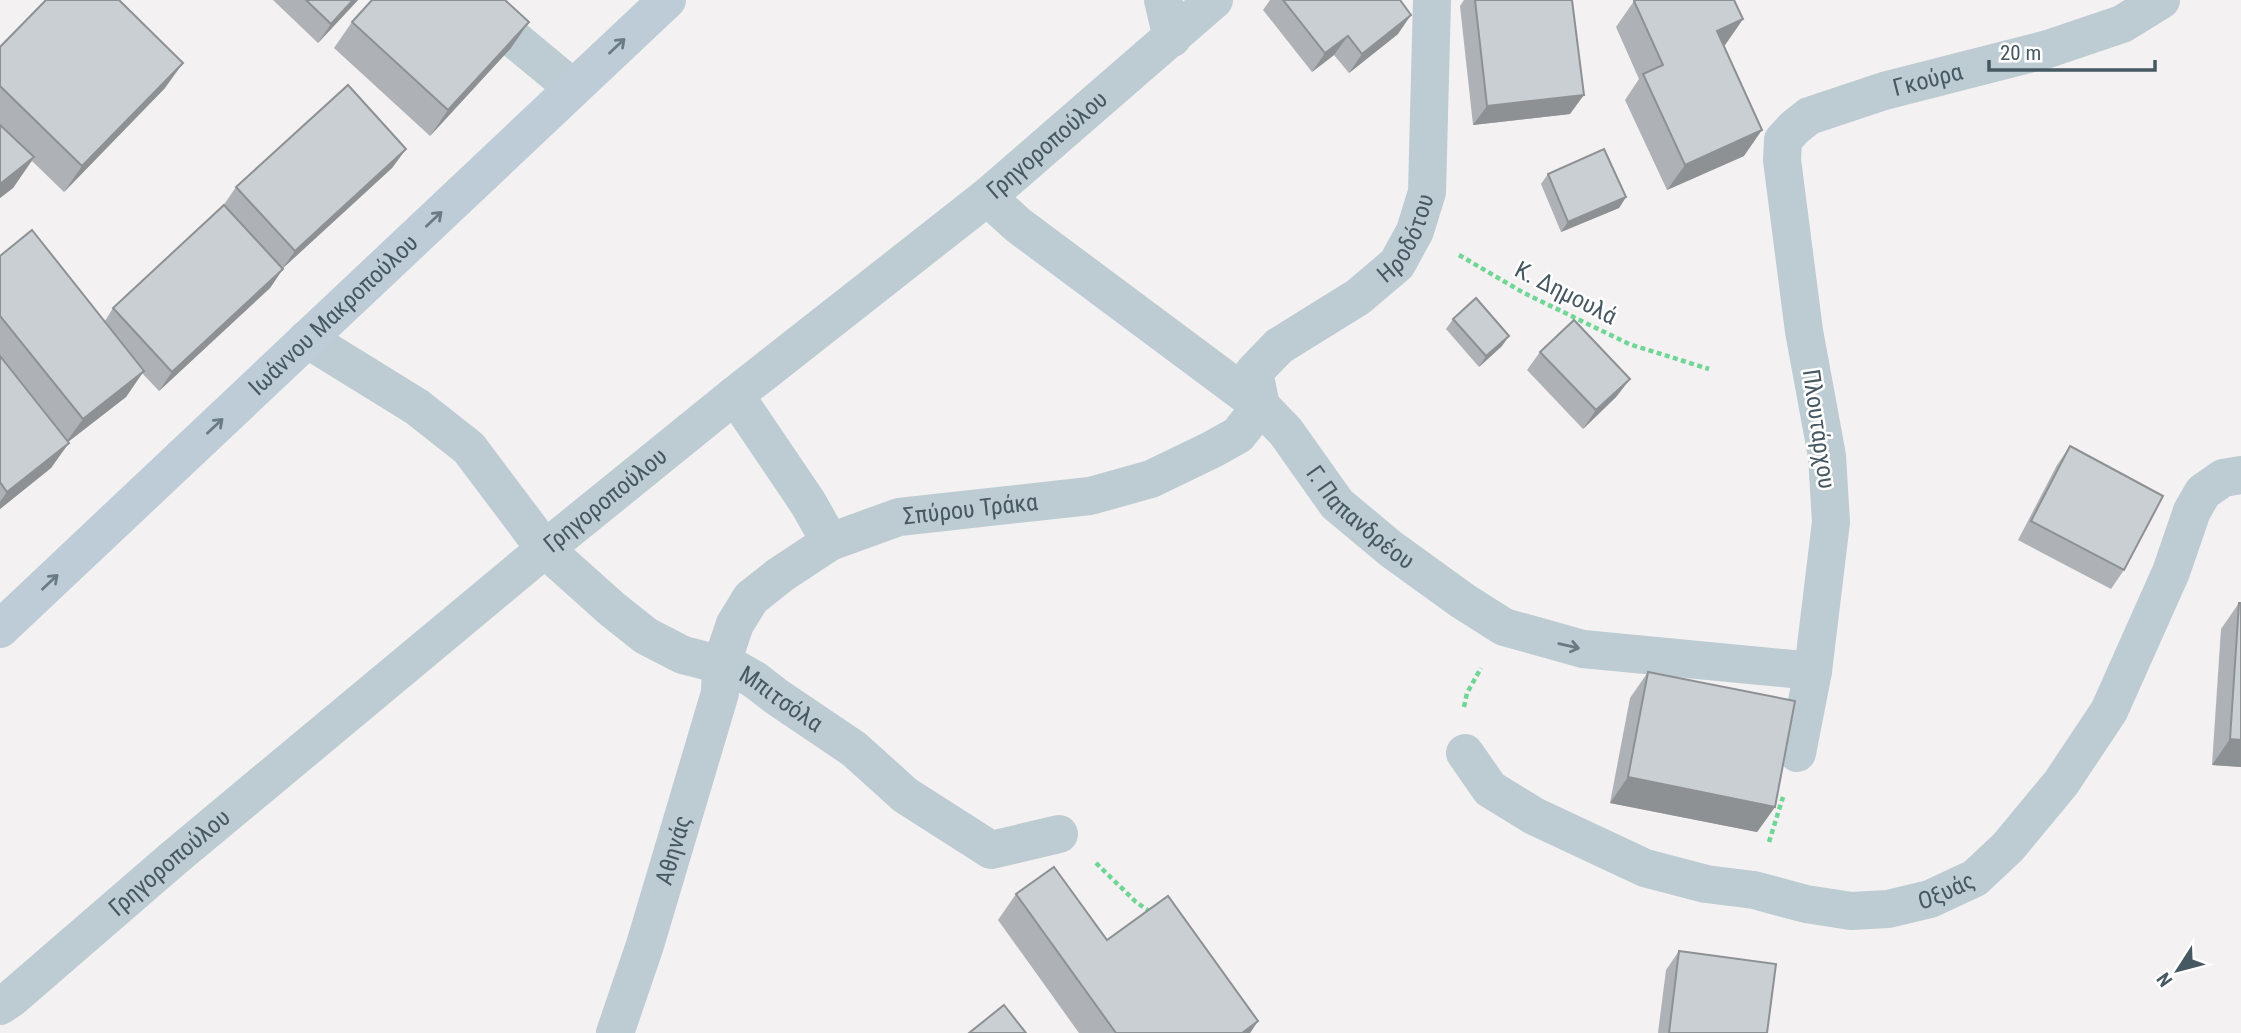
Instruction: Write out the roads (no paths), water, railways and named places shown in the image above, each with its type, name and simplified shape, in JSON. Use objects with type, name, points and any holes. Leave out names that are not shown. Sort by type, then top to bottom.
[{"type":"main road","name":"Ιωάννου Μακροπούλου","points":[[0,629],[667,0]]},
{"type":"street","points":[[467,0],[573,88]]},
{"type":"street","points":[[1163,0],[1172,38]]},
{"type":"street","name":"Γρηγοροπούλου","points":[[0,1006],[545,550],[735,395],[987,197],[1214,0]]},
{"type":"street","name":"Ηροδότου","points":[[1261,406],[1254,372],[1279,346],[1358,298],[1397,264],[1415,231],[1427,192],[1432,0]]},
{"type":"street","name":"Γκούρα","points":[[1809,116],[1884,91],[2048,49],[2122,24],[2161,0]]},
{"type":"street","name":"Πλουτάρχου","points":[[1797,753],[1813,671],[1828,557],[1830,509],[1827,456],[1804,331],[1782,160],[1783,140],[1809,116]]},
{"type":"street","name":"Γ. Παπανδρέου","points":[[987,197],[1018,225],[1261,406],[1286,432],[1338,504],[1391,549],[1504,627],[1583,649],[1813,671]]},
{"type":"street","name":"Μπιτσόλα","points":[[307,339],[417,407],[469,448],[545,550],[646,636],[683,655],[734,668],[755,680],[855,749],[905,795],[991,850],[1059,834]]},
{"type":"street","points":[[735,395],[808,503],[830,542]]},
{"type":"street","name":"Σπύρου Τράκα","points":[[721,665],[735,624],[751,598],[830,542],[899,517],[1090,496],[1151,479],[1238,435],[1261,406]]},
{"type":"street","name":"Οξυάς","points":[[1465,753],[1490,789],[1546,821],[1645,868],[1706,884],[1754,890],[1806,904],[1851,911],[1888,909],[1930,899],[1975,878],[2008,847],[2061,783],[2109,711],[2171,572],[2192,512],[2203,492],[2222,478],[2241,475]]},
{"type":"street","name":"Αθηνάς","points":[[615,1033],[645,946],[720,693],[721,665]]}]
